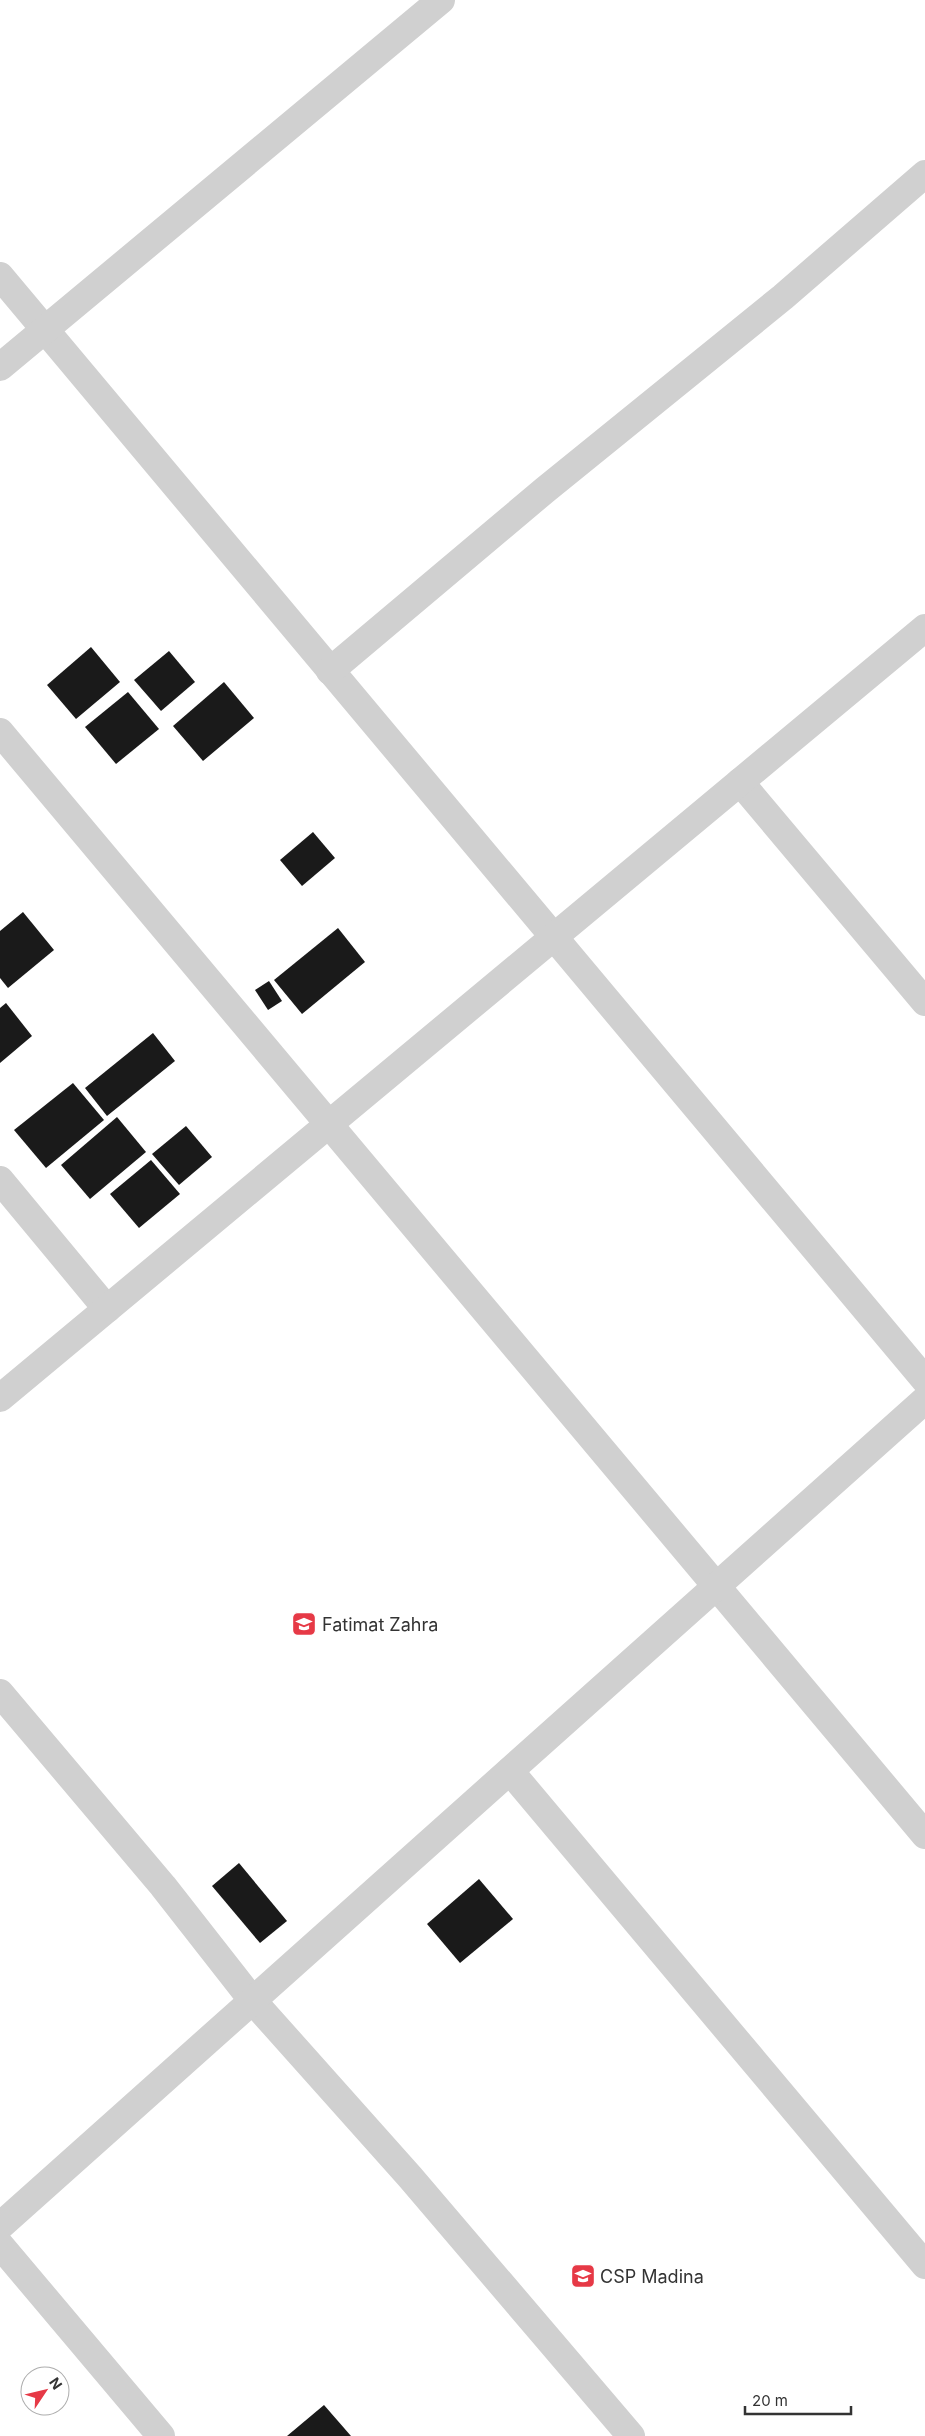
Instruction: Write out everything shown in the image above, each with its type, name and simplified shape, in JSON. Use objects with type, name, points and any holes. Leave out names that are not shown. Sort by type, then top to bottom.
[{"type":"street","points":[[0,367],[441,0]]},
{"type":"street","points":[[330,671],[545,490],[783,297],[925,174]]},
{"type":"street","points":[[0,276],[925,1380]]},
{"type":"street","points":[[0,1398],[925,628]]},
{"type":"street","points":[[0,732],[925,1835]]},
{"type":"street","points":[[740,782],[925,1002]]},
{"type":"street","points":[[0,1180],[107,1309]]},
{"type":"street","points":[[0,2226],[925,1400]]},
{"type":"street","points":[[0,1693],[164,1886],[253,2001],[410,2177],[631,2436]]},
{"type":"street","points":[[510,1771],[925,2265]]},
{"type":"street","points":[[0,2245],[161,2436]]},
{"type":"building","points":[[91,647],[120,682],[76,719],[47,685]]},
{"type":"building","points":[[169,651],[195,682],[161,711],[134,680]]},
{"type":"building","points":[[224,682],[254,718],[203,761],[173,726]]},
{"type":"building","points":[[128,692],[159,729],[116,764],[85,727]]},
{"type":"building","points":[[313,832],[335,858],[302,886],[280,860]]},
{"type":"building","points":[[23,912],[54,950],[8,988],[0,978],[0,931]]},
{"type":"building","points":[[338,928],[365,962],[302,1014],[274,980]]},
{"type":"building","points":[[269,981],[282,1001],[268,1010],[255,990]]},
{"type":"building","points":[[6,1003],[32,1036],[0,1063],[0,1008]]},
{"type":"building","points":[[153,1033],[175,1061],[107,1116],[85,1088]]},
{"type":"building","points":[[73,1083],[104,1120],[46,1168],[14,1130]]},
{"type":"building","points":[[117,1117],[146,1152],[90,1199],[61,1165]]},
{"type":"building","points":[[186,1126],[212,1157],[179,1185],[152,1154]]},
{"type":"building","points":[[151,1160],[180,1194],[139,1228],[110,1194]]},
{"type":"building","points":[[239,1863],[287,1921],[260,1943],[212,1886]]},
{"type":"building","points":[[479,1879],[513,1919],[460,1963],[427,1924]]},
{"type":"building","points":[[324,2405],[351,2436],[287,2436]]},
{"type":"place","name":"Fatimat Zahra","points":[[304,1624]]},
{"type":"place","name":"CSP Madina","points":[[583,2276]]}]
